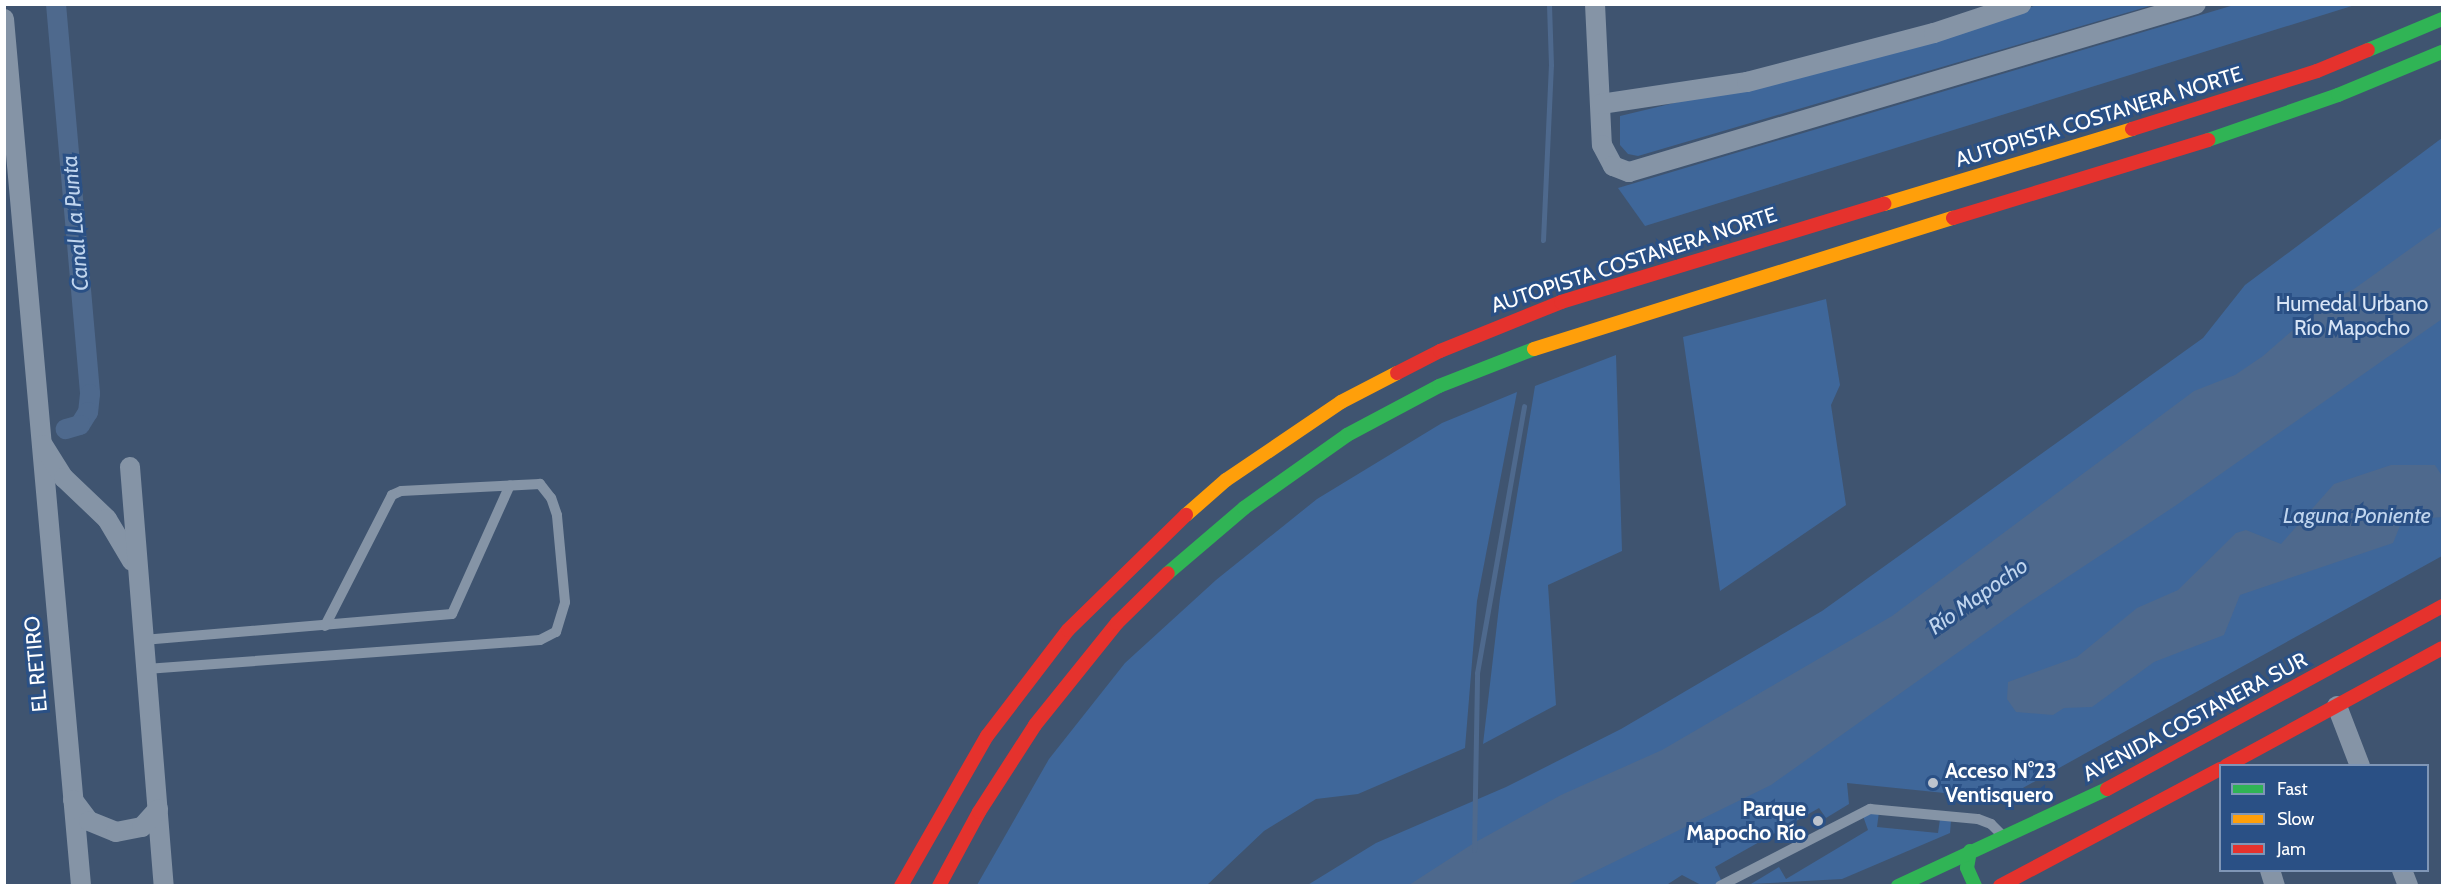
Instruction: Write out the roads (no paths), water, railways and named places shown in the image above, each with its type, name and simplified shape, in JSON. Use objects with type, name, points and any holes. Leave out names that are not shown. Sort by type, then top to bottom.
[{"type":"main road","name":"AUTOPISTA COSTANERA NORTE","points":[[901,885],[987,736],[1084,613],[1166,532],[1226,480],[1302,426],[1372,385],[1500,324],[1561,302],[2229,100],[2317,71],[2442,19]]},
{"type":"main road","points":[[939,885],[979,812],[1029,734],[1117,623],[1174,567],[1244,508],[1357,429],[1439,387],[1563,337],[2185,148],[2338,95],[2442,52]]},
{"type":"main road","name":"AVENIDA COSTANERA SUR","points":[[1898,885],[2118,784],[2442,606]]},
{"type":"main road","points":[[2000,885],[2222,760],[2337,706],[2442,648]]},
{"type":"main road","points":[[2192,744],[2222,760]]},
{"type":"main road","points":[[1970,851],[1967,868],[1975,885]]},
{"type":"street","points":[[1595,4],[1602,145],[1613,166],[1639,171],[2196,4]]},
{"type":"street","points":[[1601,104],[1747,82],[1934,33],[2021,4]]},
{"type":"street","name":"EL RETIRO","points":[[4,19],[39,438],[81,885]]},
{"type":"street","name":"EL RETIRO","points":[[39,438],[64,478],[119,535],[137,579]]},
{"type":"street","name":"EL RETIRO","points":[[130,467],[137,579],[164,885]]},
{"type":"street","points":[[2337,706],[2360,764]]},
{"type":"street","points":[[73,800],[89,821],[116,832],[142,826],[158,808]]},
{"type":"lane","points":[[146,669],[540,640],[556,632],[566,602],[557,515],[551,498],[540,484],[401,490],[392,495],[325,626]]},
{"type":"lane","points":[[143,640],[452,614],[510,485]]},
{"type":"lane","points":[[1720,885],[1870,808],[1978,819],[1991,824],[2003,836]]},
{"type":"water","name":"Río Mapocho","points":[[2442,226],[2442,319],[2175,506],[2022,607],[1771,785],[1567,885],[1409,885],[1474,843],[1561,795],[1662,750],[1892,616],[2194,391],[2235,375],[2263,356],[2319,307],[2354,289]]},
{"type":"water","name":"Laguna Poniente","points":[[2391,465],[2435,465],[2442,476],[2442,517],[2402,521],[2393,543],[2240,595],[2224,635],[2154,662],[2092,707],[2064,708],[2053,715],[2016,712],[2007,699],[2008,682],[2077,657],[2137,608],[2178,590],[2236,533],[2246,530],[2281,544],[2334,484]]},
{"type":"waterway","name":"Canal La Punta","points":[[56,4],[90,394],[88,412],[80,425],[66,429]]},
{"type":"waterway","points":[[1543,240],[1551,65],[1549,4]]},
{"type":"waterway","points":[[1474,850],[1477,673],[1524,406]]},
{"type":"place","name":"Acceso N°23 Ventisquero","points":[[1933,783]]},
{"type":"place","name":"Parque Mapocho Río","points":[[1818,821]]},
{"type":"park label","name":"Humedal Urbano Río Mapocho","points":[[2352,316]]}]
